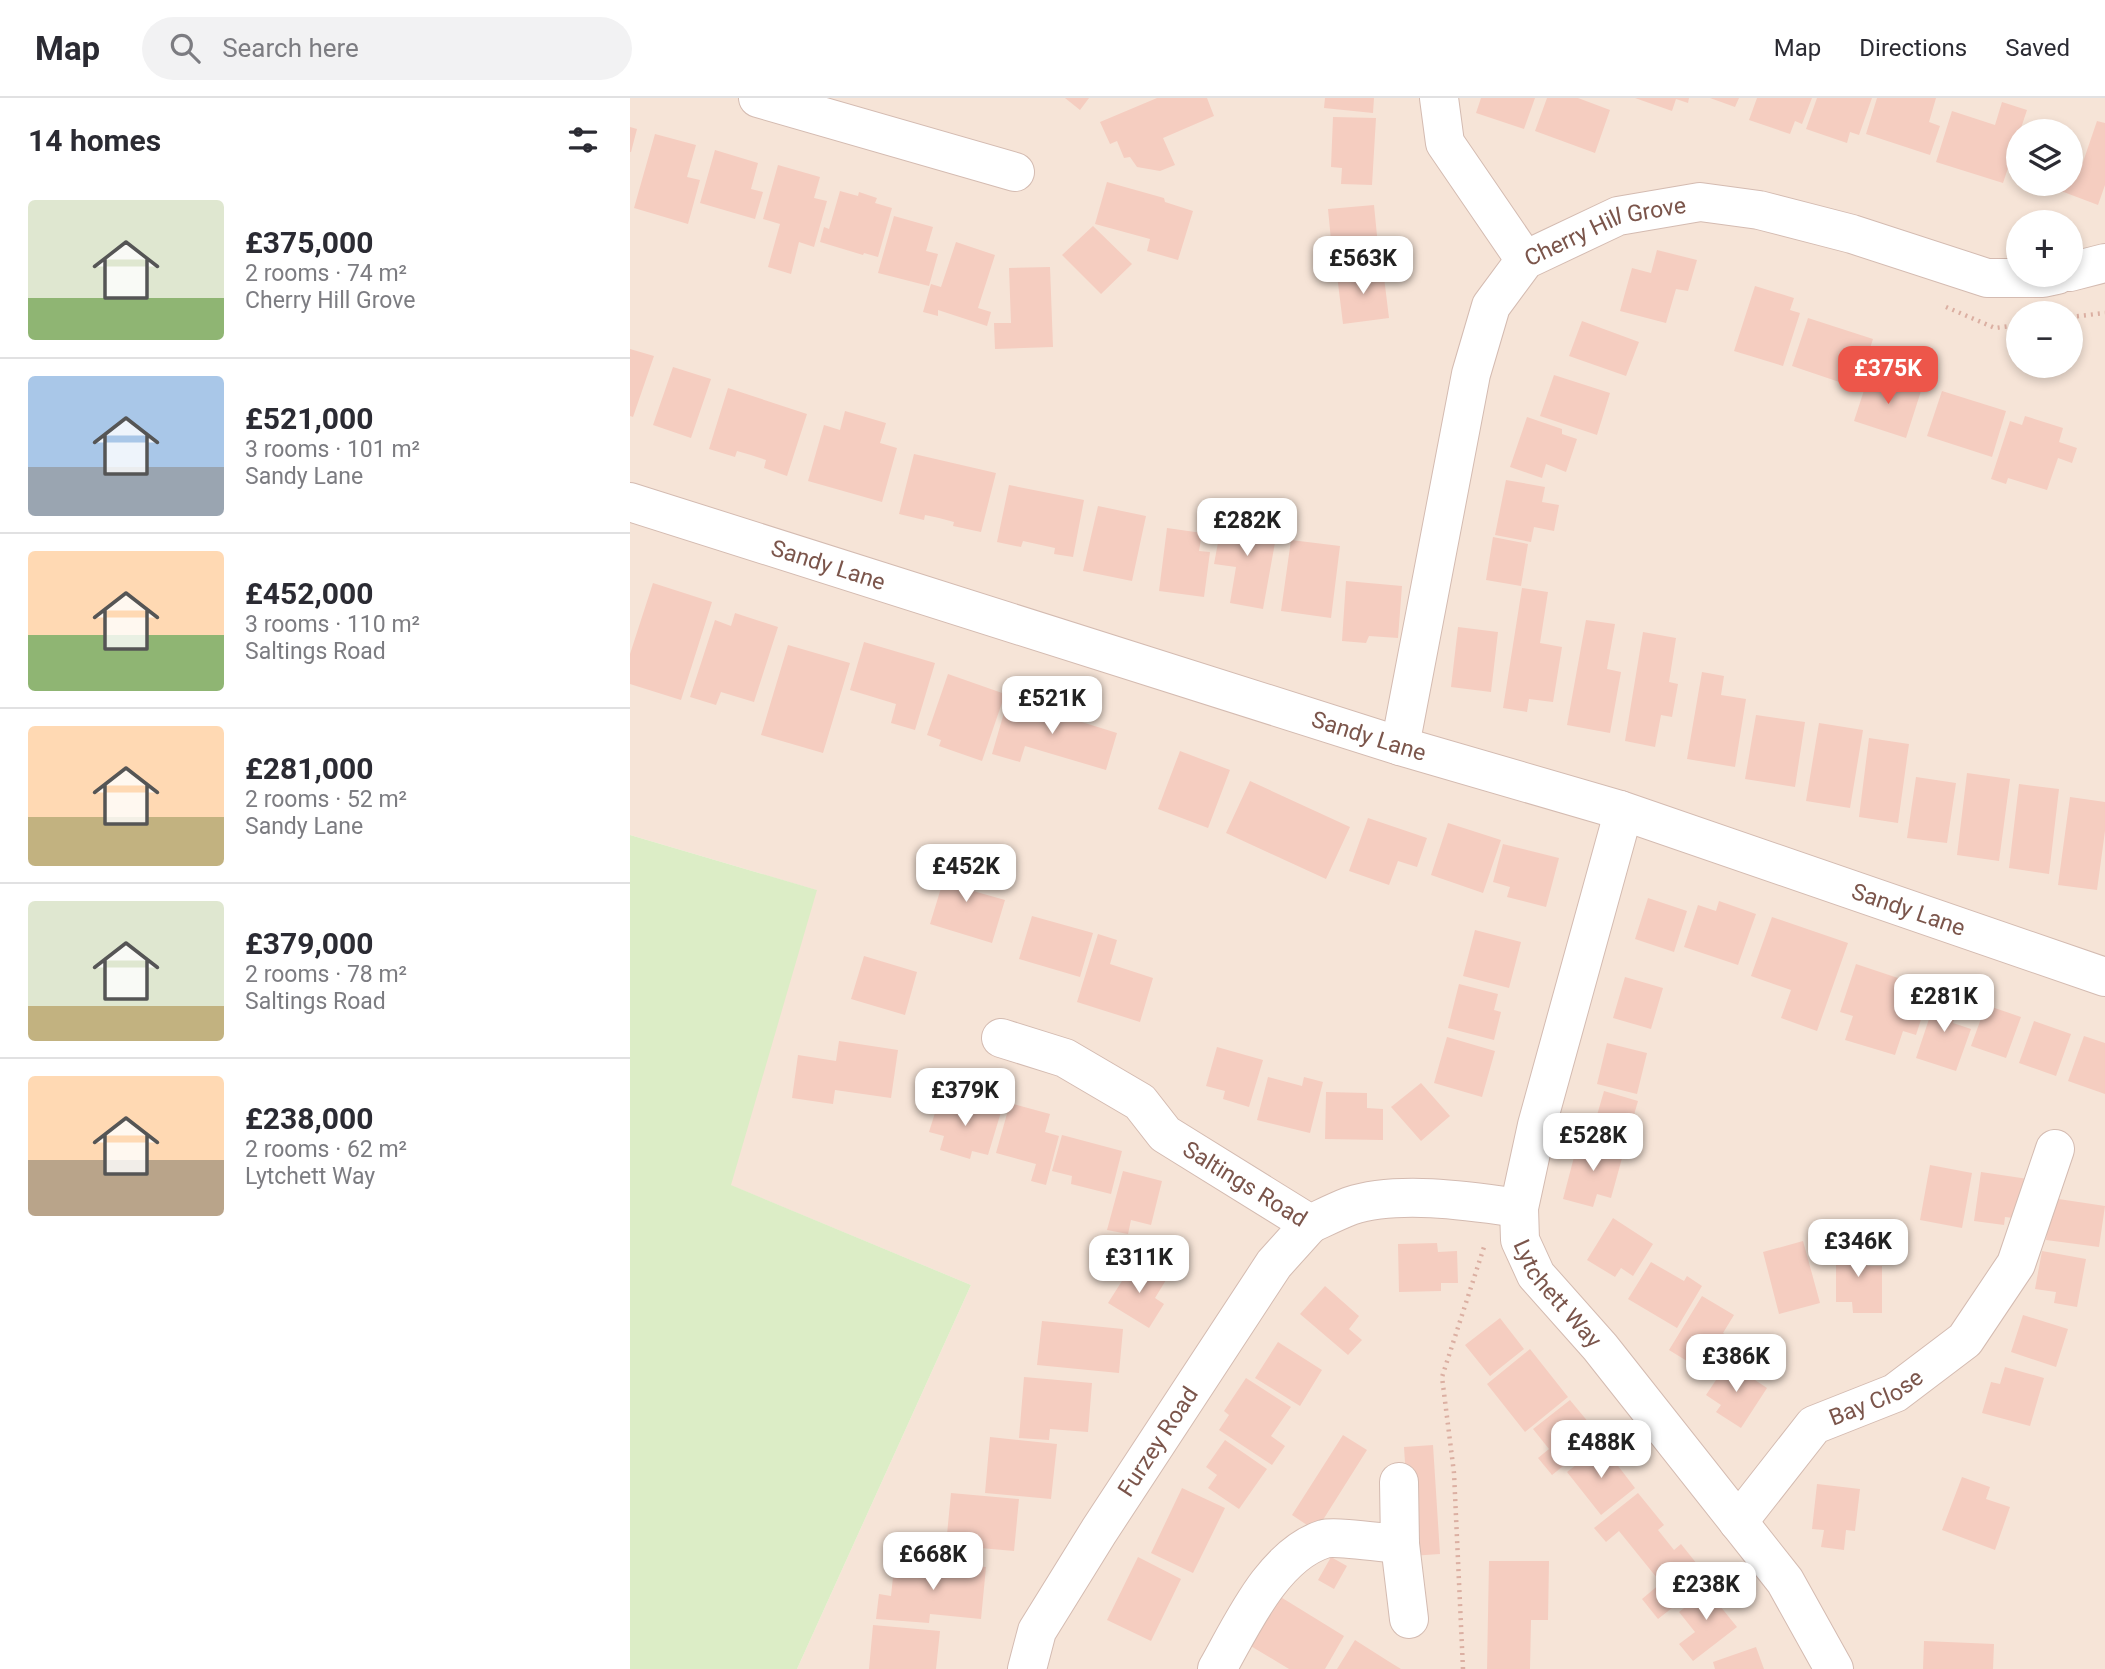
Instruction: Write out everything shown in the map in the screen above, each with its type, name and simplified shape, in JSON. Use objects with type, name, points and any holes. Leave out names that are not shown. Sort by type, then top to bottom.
[{"type":"street","points":[[758,98],[1015,172]]},
{"type":"street","points":[[1439,98],[1445,143],[1525,260]]},
{"type":"street","name":"Cherry Hill Grove","points":[[1399,746],[1471,373],[1491,306],[1525,260],[1618,216],[1700,202],[1759,210],[1852,234],[1987,278],[2006,278]]},
{"type":"street","points":[[2083,269],[2105,263]]},
{"type":"street","name":"Sandy Lane","points":[[630,502],[1399,746],[1620,810],[2105,977]]},
{"type":"street","name":"Lytchett Way","points":[[1620,810],[1619,828],[1537,1125],[1519,1208],[1520,1240],[1536,1275],[1600,1346],[1785,1581],[1834,1669]]},
{"type":"street","name":"Saltings Road","points":[[1000,1038],[1065,1058],[1140,1101],[1165,1134],[1310,1224],[1351,1206],[1381,1199],[1441,1199],[1519,1208]]},
{"type":"street","name":"Bay Close","points":[[1738,1522],[1814,1425],[1895,1393],[1965,1340],[2015,1264],[2054,1149]]},
{"type":"street","name":"Furzey Road","points":[[1027,1669],[1037,1631],[1099,1531],[1274,1264],[1310,1224]]},
{"type":"street","points":[[1399,1482],[1399,1544],[1409,1619]]},
{"type":"street","points":[[1217,1669],[1259,1596],[1285,1561],[1326,1538],[1399,1544]]},
{"type":"path","points":[[2083,316],[2105,313]]},
{"type":"path","points":[[1463,1669],[1454,1473],[1442,1377],[1482,1248],[1519,1208]]},
{"type":"shaded area","points":[[630,98],[2105,98],[2105,1669],[797,1669],[971,1285],[730,1185],[816,890],[630,835]]},
{"type":"green space","points":[[630,835],[817,890],[731,1185],[971,1285],[797,1669],[630,1669]]},
{"type":"building","points":[[1065,98],[1089,98],[1080,110]]},
{"type":"building","points":[[1157,98],[1207,98],[1214,116],[1163,138],[1175,165],[1160,171],[1137,167],[1130,157],[1124,158],[1117,141],[1110,144],[1100,122]]},
{"type":"building","points":[[1325,98],[1374,98],[1373,113],[1324,108]]},
{"type":"building","points":[[1481,98],[1535,98],[1524,129],[1476,113]]},
{"type":"building","points":[[1547,98],[1578,98],[1610,110],[1595,153],[1535,131]]},
{"type":"building","points":[[1635,98],[1689,98],[1688,103],[1676,99],[1672,111]]},
{"type":"building","points":[[1710,98],[1739,98],[1735,107]]},
{"type":"building","points":[[1757,98],[1812,98],[1802,124],[1795,121],[1790,134],[1749,120]]},
{"type":"building","points":[[1817,98],[1872,98],[1859,135],[1850,132],[1847,143],[1806,129]]},
{"type":"building","points":[[1877,98],[1936,98],[1929,122],[1940,126],[1930,155],[1866,134]]},
{"type":"building","points":[[2002,102],[2027,110],[2024,119],[2006,119],[2006,174],[2003,183],[1936,162],[1952,111],[1995,125]]},
{"type":"building","points":[[1333,117],[1376,118],[1372,185],[1341,184],[1342,168],[1331,167]]},
{"type":"building","points":[[2097,121],[2105,123],[2105,185],[2098,205],[2074,196],[2083,196],[2083,162]]},
{"type":"building","points":[[630,127],[637,129],[631,152],[630,152]]},
{"type":"building","points":[[655,134],[696,145],[687,177],[700,180],[688,224],[634,208]]},
{"type":"building","points":[[715,150],[758,163],[751,189],[763,192],[755,219],[700,203]]},
{"type":"building","points":[[778,165],[820,177],[814,198],[827,201],[814,247],[799,242],[791,274],[768,267],[780,224],[763,219]]},
{"type":"building","points":[[1107,182],[1164,198],[1165,202],[1193,211],[1178,260],[1147,251],[1150,239],[1095,224]]},
{"type":"building","points":[[840,191],[858,196],[859,192],[877,198],[875,203],[892,208],[878,257],[820,242],[824,227],[829,229]]},
{"type":"building","points":[[1374,205],[1379,256],[1333,261],[1328,209]]},
{"type":"building","points":[[894,216],[933,227],[926,251],[938,254],[929,286],[878,273]]},
{"type":"building","points":[[1093,226],[1132,264],[1101,294],[1062,255]]},
{"type":"building","points":[[956,242],[995,255],[978,308],[991,312],[987,326],[938,310],[938,316],[923,312],[931,284],[941,287]]},
{"type":"building","points":[[1657,250],[1697,260],[1688,291],[1676,289],[1666,323],[1620,311],[1632,268],[1651,273]]},
{"type":"building","points":[[1050,267],[1053,347],[995,349],[994,323],[1011,323],[1009,268]]},
{"type":"building","points":[[1383,269],[1389,318],[1343,324],[1337,275]]},
{"type":"building","points":[[1755,286],[1794,298],[1790,310],[1800,313],[1783,366],[1734,351]]},
{"type":"building","points":[[1808,318],[1873,339],[1857,388],[1792,366]]},
{"type":"building","points":[[1582,321],[1639,342],[1626,376],[1569,356]]},
{"type":"building","points":[[630,349],[654,356],[633,417],[630,416]]},
{"type":"building","points":[[673,367],[711,379],[691,438],[653,425]]},
{"type":"building","points":[[1554,375],[1610,393],[1597,435],[1540,416]]},
{"type":"building","points":[[1869,375],[1921,391],[1906,438],[1854,421]]},
{"type":"building","points":[[728,388],[807,414],[787,476],[764,468],[766,460],[737,451],[735,457],[709,449]]},
{"type":"building","points":[[1942,391],[2006,411],[1992,457],[1927,436]]},
{"type":"building","points":[[845,411],[886,423],[880,443],[897,448],[882,502],[808,481],[824,425],[840,430]]},
{"type":"building","points":[[2025,416],[2063,428],[2059,442],[2077,448],[2072,463],[2058,458],[2047,490],[2008,478],[2006,484],[1991,479],[2010,421],[2022,425]]},
{"type":"building","points":[[1527,417],[1562,429],[1562,434],[1577,439],[1566,472],[1546,464],[1542,478],[1510,467]]},
{"type":"building","points":[[914,454],[996,473],[981,532],[953,526],[954,522],[939,518],[925,515],[924,520],[899,514]]},
{"type":"building","points":[[1506,480],[1545,487],[1542,502],[1559,505],[1554,531],[1534,527],[1531,542],[1495,535]]},
{"type":"building","points":[[1009,485],[1084,500],[1073,557],[1054,554],[1055,548],[1023,541],[1021,547],[997,542]]},
{"type":"building","points":[[1098,506],[1146,516],[1132,581],[1083,571]]},
{"type":"building","points":[[1223,516],[1278,526],[1263,609],[1230,603],[1236,567],[1214,564]]},
{"type":"building","points":[[1167,528],[1202,533],[1199,551],[1210,552],[1204,597],[1159,591]]},
{"type":"building","points":[[1493,537],[1528,544],[1521,586],[1486,580]]},
{"type":"building","points":[[1291,540],[1340,546],[1331,618],[1281,611]]},
{"type":"building","points":[[1346,581],[1402,586],[1398,638],[1369,636],[1366,643],[1342,641]]},
{"type":"building","points":[[653,583],[712,602],[681,700],[630,684],[630,654]]},
{"type":"building","points":[[1522,588],[1548,592],[1540,643],[1562,647],[1553,702],[1529,699],[1527,712],[1503,708]]},
{"type":"building","points":[[735,613],[778,627],[754,702],[721,692],[716,705],[690,697],[715,620],[731,626]]},
{"type":"building","points":[[1586,620],[1615,624],[1607,669],[1621,672],[1610,733],[1567,725]]},
{"type":"building","points":[[1458,627],[1498,632],[1491,692],[1451,687]]},
{"type":"building","points":[[1643,632],[1676,638],[1669,682],[1678,684],[1672,717],[1661,715],[1655,747],[1625,741]]},
{"type":"building","points":[[864,642],[935,663],[915,730],[891,723],[896,704],[850,690]]},
{"type":"building","points":[[788,645],[850,663],[823,753],[761,735]]},
{"type":"building","points":[[1702,672],[1724,676],[1721,695],[1746,699],[1735,767],[1687,759]]},
{"type":"building","points":[[948,674],[1005,694],[982,761],[939,746],[941,740],[927,735]]},
{"type":"building","points":[[1008,699],[1117,733],[1106,770],[1025,746],[1020,762],[992,754]]},
{"type":"building","points":[[1756,715],[1805,722],[1795,787],[1745,779]]},
{"type":"building","points":[[1819,723],[1863,730],[1850,808],[1806,801]]},
{"type":"building","points":[[1869,738],[1909,744],[1898,823],[1859,817]]},
{"type":"building","points":[[1180,751],[1230,770],[1208,828],[1158,809]]},
{"type":"building","points":[[1967,773],[2010,779],[1999,861],[1957,855]]},
{"type":"building","points":[[1916,777],[1956,783],[1947,843],[1907,838]]},
{"type":"building","points":[[1250,781],[1350,827],[1326,879],[1226,833]]},
{"type":"building","points":[[2019,784],[2059,789],[2049,874],[2009,868]]},
{"type":"building","points":[[2070,797],[2105,802],[2105,831],[2097,890],[2058,885]]},
{"type":"building","points":[[1368,818],[1427,838],[1417,867],[1398,861],[1389,885],[1349,871]]},
{"type":"building","points":[[1448,823],[1501,840],[1483,893],[1431,875]]},
{"type":"building","points":[[1503,844],[1559,858],[1546,907],[1507,897],[1510,887],[1493,882]]},
{"type":"building","points":[[952,852],[975,859],[966,889],[1005,900],[992,943],[930,924]]},
{"type":"building","points":[[1648,898],[1687,911],[1674,952],[1635,939]]},
{"type":"building","points":[[1719,901],[1756,914],[1738,965],[1684,947],[1698,905],[1716,911]]},
{"type":"building","points":[[1032,916],[1093,933],[1080,977],[1019,959]]},
{"type":"building","points":[[1772,917],[1848,943],[1817,1031],[1781,1018],[1791,990],[1751,976]]},
{"type":"building","points":[[1475,930],[1521,942],[1509,988],[1463,976]]},
{"type":"building","points":[[1098,934],[1117,940],[1110,964],[1153,978],[1140,1022],[1077,1002]]},
{"type":"building","points":[[864,956],[917,972],[905,1015],[851,999]]},
{"type":"building","points":[[1856,964],[1931,989],[1916,1035],[1903,1031],[1895,1055],[1845,1040],[1853,1016],[1840,1012]]},
{"type":"building","points":[[1625,977],[1663,988],[1651,1029],[1613,1018]]},
{"type":"building","points":[[1459,984],[1498,994],[1494,1010],[1501,1012],[1494,1040],[1448,1028]]},
{"type":"building","points":[[1939,989],[1962,997],[1953,1023],[1971,1029],[1956,1071],[1916,1058]]},
{"type":"building","points":[[1986,1005],[2021,1017],[2006,1058],[1971,1046]]},
{"type":"building","points":[[2034,1021],[2071,1034],[2056,1076],[2019,1063]]},
{"type":"building","points":[[2084,1036],[2105,1043],[2105,1094],[2068,1081]]},
{"type":"building","points":[[1447,1037],[1495,1051],[1482,1097],[1434,1083]]},
{"type":"building","points":[[839,1041],[898,1050],[891,1098],[835,1090],[833,1104],[792,1098],[798,1055],[836,1061]]},
{"type":"building","points":[[1607,1043],[1647,1053],[1637,1094],[1597,1084]]},
{"type":"building","points":[[1217,1047],[1263,1060],[1249,1107],[1223,1099],[1225,1091],[1206,1086]]},
{"type":"building","points":[[1268,1077],[1302,1086],[1304,1077],[1323,1082],[1310,1133],[1257,1120]]},
{"type":"building","points":[[1421,1083],[1450,1116],[1421,1141],[1391,1107]]},
{"type":"building","points":[[1604,1091],[1638,1101],[1625,1146],[1591,1136]]},
{"type":"building","points":[[1326,1092],[1367,1093],[1367,1108],[1383,1109],[1383,1140],[1325,1139]]},
{"type":"building","points":[[939,1100],[964,1107],[966,1101],[1001,1112],[988,1155],[972,1151],[970,1159],[940,1150],[944,1136],[929,1132]]},
{"type":"building","points":[[1010,1103],[1050,1114],[1045,1132],[1059,1136],[1046,1185],[1031,1181],[1036,1164],[996,1153]]},
{"type":"building","points":[[1062,1135],[1122,1151],[1111,1194],[1071,1184],[1072,1176],[1052,1171]]},
{"type":"building","points":[[1579,1138],[1624,1151],[1611,1198],[1597,1194],[1593,1207],[1563,1199]]},
{"type":"building","points":[[1930,1165],[1972,1173],[1962,1228],[1920,1220]]},
{"type":"building","points":[[1123,1171],[1162,1181],[1151,1225],[1131,1220],[1128,1234],[1107,1230]]},
{"type":"building","points":[[1981,1172],[2028,1179],[2022,1219],[2005,1217],[2004,1225],[1974,1221]]},
{"type":"building","points":[[2052,1198],[2105,1206],[2099,1247],[2046,1240]]},
{"type":"building","points":[[1613,1218],[1653,1244],[1633,1276],[1621,1268],[1615,1277],[1587,1260]]},
{"type":"building","points":[[1803,1241],[1820,1303],[1779,1314],[1763,1252]]},
{"type":"building","points":[[1437,1243],[1438,1252],[1457,1251],[1458,1283],[1441,1283],[1441,1291],[1399,1292],[1398,1244]]},
{"type":"building","points":[[1836,1244],[1867,1244],[1867,1266],[1882,1266],[1882,1313],[1853,1313],[1852,1302],[1836,1302]]},
{"type":"building","points":[[2042,1251],[2086,1259],[2077,1307],[2054,1303],[2056,1292],[2035,1289]]},
{"type":"building","points":[[1134,1262],[1166,1280],[1155,1298],[1164,1304],[1149,1328],[1108,1303]]},
{"type":"building","points":[[1651,1262],[1684,1281],[1687,1276],[1702,1286],[1677,1328],[1628,1299]]},
{"type":"building","points":[[1325,1286],[1359,1316],[1349,1329],[1362,1340],[1348,1355],[1300,1314]]},
{"type":"building","points":[[1702,1296],[1734,1315],[1723,1333],[1736,1341],[1713,1377],[1669,1350]]},
{"type":"building","points":[[2023,1315],[2068,1329],[2056,1367],[2011,1352]]},
{"type":"building","points":[[1500,1318],[1524,1349],[1490,1376],[1465,1345]]},
{"type":"building","points":[[1042,1321],[1123,1329],[1119,1373],[1037,1365]]},
{"type":"building","points":[[1278,1342],[1322,1370],[1300,1406],[1255,1378]]},
{"type":"building","points":[[1530,1349],[1568,1397],[1525,1432],[1487,1384]]},
{"type":"building","points":[[1728,1362],[1767,1388],[1741,1428],[1716,1412],[1721,1405],[1706,1395]]},
{"type":"building","points":[[2005,1367],[2044,1378],[2030,1426],[1982,1413],[1991,1382],[2000,1384]]},
{"type":"building","points":[[1024,1377],[1092,1383],[1088,1432],[1050,1429],[1049,1440],[1019,1438]]},
{"type":"building","points":[[1246,1378],[1291,1407],[1271,1436],[1285,1446],[1272,1465],[1219,1430],[1229,1415],[1224,1411]]},
{"type":"building","points":[[1570,1400],[1589,1423],[1581,1430],[1592,1443],[1552,1475],[1538,1458],[1549,1449],[1533,1429]]},
{"type":"building","points":[[1343,1435],[1367,1450],[1316,1531],[1292,1515]]},
{"type":"building","points":[[990,1437],[1057,1444],[1051,1499],[985,1493]]},
{"type":"building","points":[[1225,1440],[1267,1469],[1239,1509],[1208,1488],[1217,1475],[1206,1467]]},
{"type":"building","points":[[1433,1445],[1440,1554],[1411,1556],[1404,1447]]},
{"type":"building","points":[[1602,1445],[1635,1488],[1601,1515],[1567,1472]]},
{"type":"building","points":[[1962,1477],[1990,1487],[1986,1499],[2010,1507],[1995,1550],[1942,1530]]},
{"type":"building","points":[[1817,1484],[1860,1489],[1855,1531],[1846,1530],[1844,1550],[1821,1547],[1824,1530],[1812,1529]]},
{"type":"building","points":[[1182,1488],[1225,1508],[1193,1573],[1151,1553]]},
{"type":"building","points":[[951,1493],[1019,1499],[1014,1551],[946,1545]]},
{"type":"building","points":[[1638,1493],[1664,1525],[1658,1530],[1674,1550],[1681,1544],[1709,1579],[1658,1619],[1642,1599],[1661,1583],[1619,1531],[1606,1542],[1594,1528]]},
{"type":"building","points":[[1138,1557],[1181,1579],[1151,1641],[1107,1620]]},
{"type":"building","points":[[1331,1557],[1347,1566],[1334,1589],[1318,1580]]},
{"type":"building","points":[[895,1558],[986,1567],[981,1619],[930,1614],[929,1623],[876,1619],[879,1594],[891,1596]]},
{"type":"building","points":[[1489,1561],[1549,1561],[1548,1620],[1531,1620],[1530,1669],[1487,1669]]},
{"type":"building","points":[[1715,1584],[1728,1600],[1720,1606],[1737,1627],[1693,1661],[1679,1644],[1695,1632],[1679,1612]]},
{"type":"building","points":[[1279,1596],[1344,1636],[1325,1669],[1289,1669],[1249,1645]]},
{"type":"building","points":[[873,1625],[940,1631],[936,1669],[869,1669]]},
{"type":"building","points":[[1355,1640],[1388,1661],[1401,1669],[1337,1669]]},
{"type":"building","points":[[1924,1641],[1994,1644],[1993,1669],[1923,1669]]},
{"type":"building","points":[[1756,1647],[1764,1669],[1715,1669],[1713,1662]]}]
